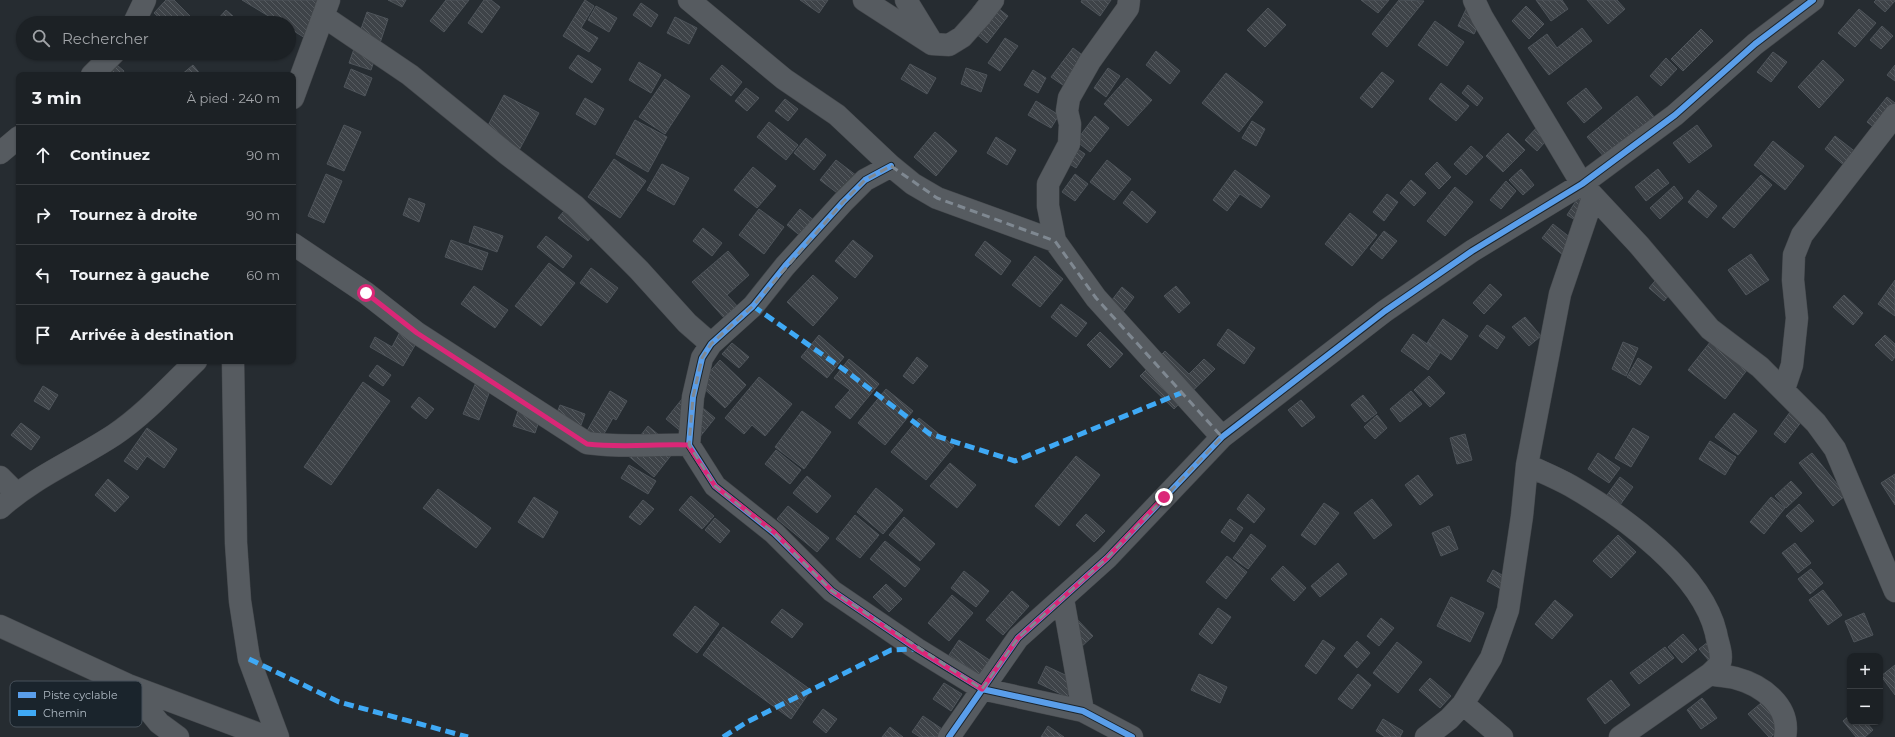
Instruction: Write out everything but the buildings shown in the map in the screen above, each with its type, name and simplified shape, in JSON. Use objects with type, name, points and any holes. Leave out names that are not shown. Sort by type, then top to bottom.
[{"type":"street","points":[[137,16],[144,0]]},
{"type":"street","points":[[689,0],[784,79],[837,115],[891,166],[914,184],[937,198],[1055,241]]},
{"type":"street","points":[[864,0],[932,44],[949,45],[962,37],[980,17],[992,0]]},
{"type":"street","points":[[906,0],[932,44]]},
{"type":"street","points":[[1129,0],[1128,8],[1090,61],[1068,98],[1067,111],[1070,124],[1069,144],[1048,184],[1048,206],[1055,241],[1096,298],[1222,437]]},
{"type":"street","points":[[1474,0],[1482,17],[1587,191],[1639,245],[1710,329],[1760,367],[1784,389],[1816,423],[1835,449],[1895,591]]},
{"type":"street","points":[[949,737],[1018,638],[1044,613],[1063,600],[1107,558],[1222,437],[1385,311],[1472,251],[1587,191],[1755,44],[1813,0]]},
{"type":"street","points":[[296,90],[326,8],[507,154],[575,206],[639,270],[687,323],[711,344]]},
{"type":"street","points":[[95,72],[107,60]]},
{"type":"street","points":[[1784,389],[1792,365],[1797,318],[1793,280],[1794,255],[1796,248],[1802,235],[1816,215],[1895,115]]},
{"type":"street","points":[[0,153],[16,140]]},
{"type":"street","points":[[891,166],[865,180],[785,266],[753,306],[711,344],[702,358],[693,397],[688,445],[715,486],[774,532],[832,591],[917,649],[982,689],[1083,712],[1132,737]]},
{"type":"street","points":[[1426,737],[1449,719],[1463,704],[1491,658],[1508,610],[1522,516],[1527,465],[1560,294],[1587,191]]},
{"type":"street","points":[[296,246],[366,293],[417,333],[587,444],[611,447],[666,444],[688,445]]},
{"type":"street","points":[[0,508],[16,493],[114,435],[143,412],[193,364]]},
{"type":"street","points":[[233,364],[236,543],[240,601],[249,659],[278,737]]},
{"type":"street","points":[[1527,465],[1571,486],[1623,520],[1656,547],[1695,588],[1713,621],[1720,651],[1720,662],[1710,674],[1620,737]]},
{"type":"street","points":[[0,476],[16,493]]},
{"type":"street","points":[[1063,600],[1083,712]]},
{"type":"street","points":[[0,626],[119,681]]},
{"type":"street","points":[[1710,674],[1735,678],[1755,686],[1773,698],[1784,714],[1787,728],[1785,737]]},
{"type":"street","points":[[142,690],[267,737]]},
{"type":"street","points":[[142,702],[159,722],[178,737]]},
{"type":"street","points":[[1463,704],[1502,737]]},
{"type":"highlighted area","points":[[891,166],[937,198],[1055,241],[1096,298],[1222,437],[1107,558],[1018,638],[982,689],[832,591],[774,533],[715,486],[689,445],[693,397],[702,358],[711,344],[753,306],[843,202],[865,180]]},
{"type":"marked path","points":[[753,306],[843,369],[930,434],[1015,461],[1181,393]]},
{"type":"marked path","points":[[723,737],[747,722],[891,650],[915,649]]},
{"type":"marked path","points":[[249,659],[339,702],[468,737]]},
{"type":"cycle path","points":[[949,737],[1018,638],[1107,558],[1222,437],[1385,311],[1472,251],[1582,184],[1675,115],[1755,44],[1813,0]]},
{"type":"cycle path","points":[[891,166],[865,180],[785,266],[753,306],[711,344],[702,358],[693,397],[689,445],[715,486],[774,533],[832,591],[917,649],[982,689],[1083,711],[1132,737]]},
{"type":"route","points":[[366,293],[417,333],[524,402],[571,435],[587,444],[611,447],[666,444],[688,445],[715,486],[774,532],[832,591],[917,649],[982,689],[1018,638],[1044,613],[1063,600],[1107,558],[1164,497]]}]
